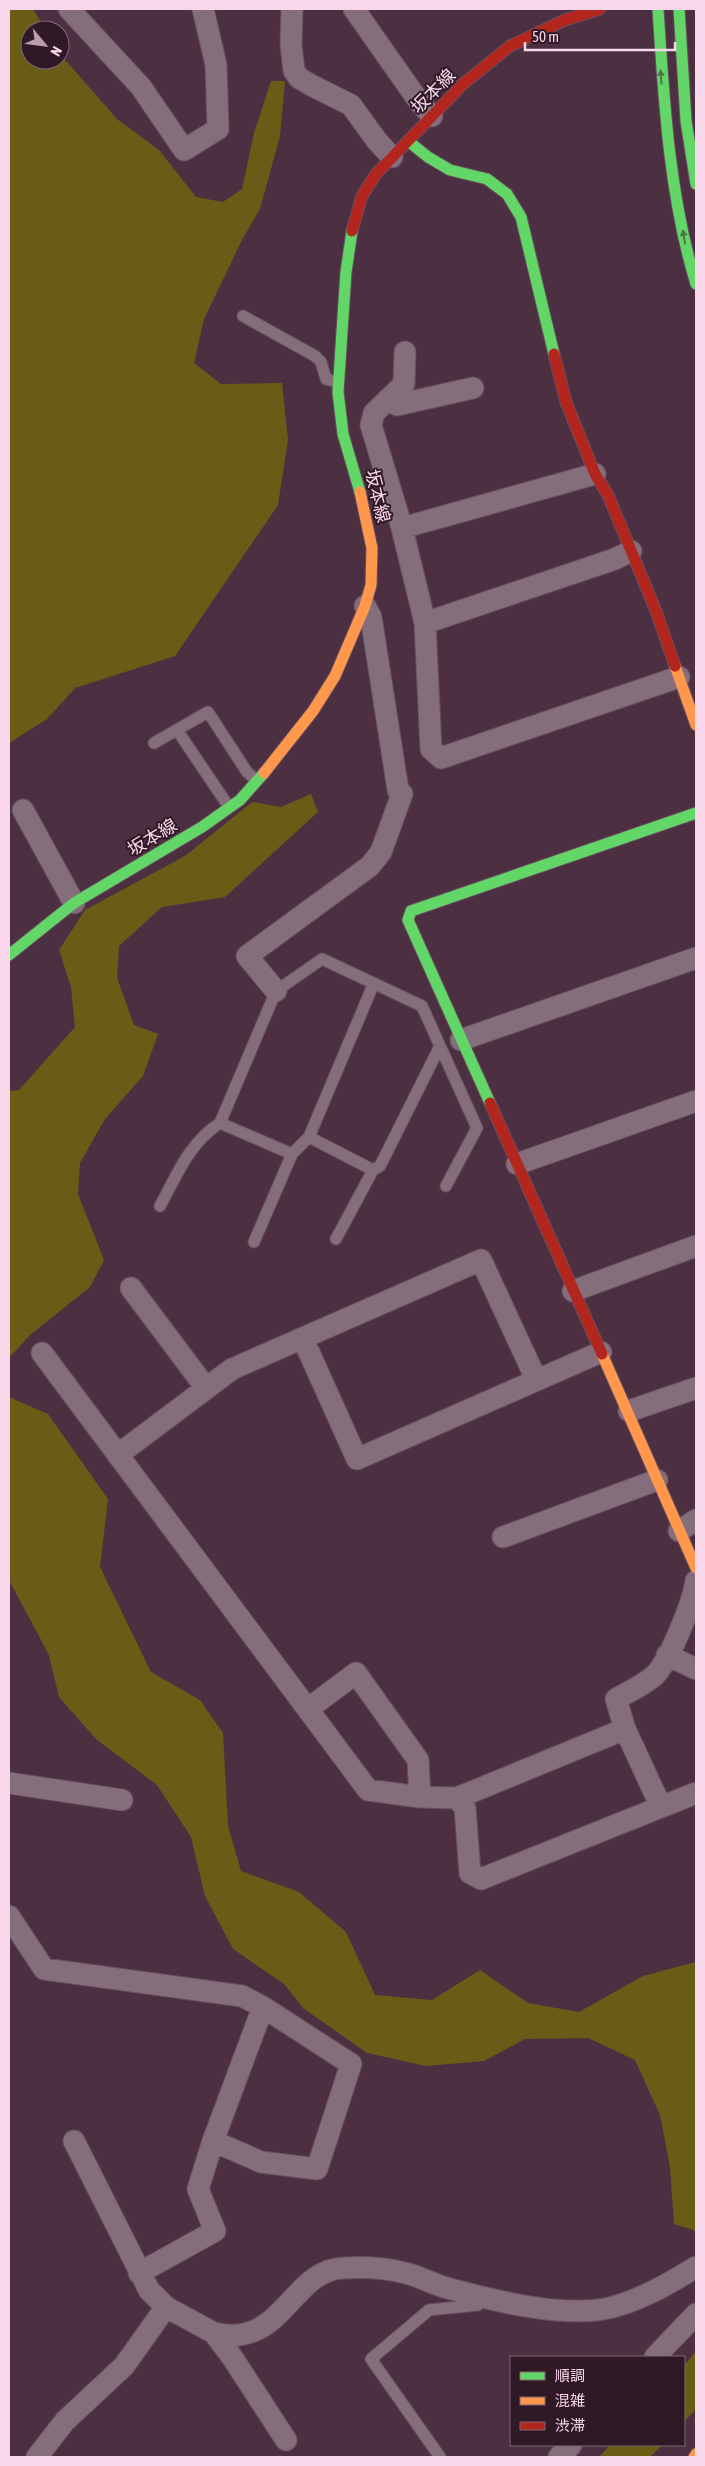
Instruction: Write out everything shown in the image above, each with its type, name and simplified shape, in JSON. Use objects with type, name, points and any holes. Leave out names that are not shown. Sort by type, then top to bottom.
[{"type":"main road","name":"坂本線","points":[[9,954],[74,903],[202,827],[240,800],[286,747],[318,704],[335,676],[365,606],[371,585],[372,548],[365,509],[343,434],[339,382],[346,272],[353,222],[362,196],[376,174],[432,116],[464,84],[510,46],[565,20],[600,9]]},
{"type":"main road","points":[[658,9],[665,118],[686,251],[696,284]]},
{"type":"main road","points":[[679,9],[686,121],[696,184]]},
{"type":"main road","points":[[408,141],[428,157],[450,170],[487,179],[506,194],[521,218],[566,402],[595,474],[608,495],[631,551],[696,725]]},
{"type":"main road","points":[[696,813],[411,911],[408,920],[573,1291],[629,1411],[656,1480],[688,1526],[696,1568]]},
{"type":"street","points":[[69,9],[141,87],[184,150],[218,129],[216,65],[203,9]]},
{"type":"street","points":[[292,9],[291,45],[294,72],[299,78],[311,85],[351,105],[377,141],[392,157]]},
{"type":"street","points":[[354,9],[420,103],[432,116]]},
{"type":"street","points":[[405,352],[404,384],[374,413],[371,425],[402,528],[425,623],[431,749],[441,758],[679,678]]},
{"type":"street","points":[[388,399],[397,405],[473,388]]},
{"type":"street","points":[[402,528],[595,474]]},
{"type":"street","points":[[425,623],[615,559],[631,551]]},
{"type":"street","points":[[276,991],[248,956],[370,866],[381,852],[402,794],[398,790],[371,617],[365,606]]},
{"type":"street","points":[[23,810],[74,903]]},
{"type":"street","points":[[461,1040],[696,958]]},
{"type":"street","points":[[516,1164],[696,1101]]},
{"type":"street","points":[[573,1291],[696,1246]]},
{"type":"street","points":[[119,1454],[232,1369],[481,1260],[536,1380]]},
{"type":"street","points":[[131,1288],[206,1388]]},
{"type":"street","points":[[303,1339],[357,1459],[601,1352]]},
{"type":"street","points":[[42,1353],[368,1790],[420,1797],[457,1798],[625,1729]]},
{"type":"street","points":[[629,1411],[696,1388]]},
{"type":"street","points":[[503,1537],[656,1480]]},
{"type":"street","points":[[661,1807],[625,1729],[616,1699],[655,1674],[667,1655],[694,1596],[696,1581]]},
{"type":"street","points":[[667,1655],[696,1669]]},
{"type":"street","points":[[308,1709],[356,1673],[418,1760],[420,1797]]},
{"type":"street","points":[[9,1786],[122,1800]]},
{"type":"street","points":[[457,1798],[465,1808],[470,1873],[481,1879],[696,1793]]},
{"type":"street","points":[[9,1916],[44,1968],[242,1996],[263,2007],[351,2064],[317,2169],[261,2162],[213,2141]]},
{"type":"street","points":[[139,2273],[216,2232],[198,2189],[213,2141],[263,2007]]},
{"type":"street","points":[[74,2142],[149,2290],[166,2307],[214,2333],[228,2337],[258,2331],[278,2316],[316,2276],[341,2268],[404,2273],[483,2298],[509,2304],[584,2311],[605,2308],[668,2284],[696,2267]]},
{"type":"street","points":[[37,2457],[65,2421],[124,2366],[166,2307]]},
{"type":"street","points":[[656,2356],[696,2314]]},
{"type":"street","points":[[214,2333],[232,2357],[286,2440]]},
{"type":"street","points":[[559,2457],[570,2446]]},
{"type":"lane","points":[[243,316],[315,356],[321,362],[326,379],[339,382]]},
{"type":"lane","points":[[154,743],[208,712],[247,772],[256,780]]},
{"type":"lane","points":[[177,730],[229,808]]},
{"type":"lane","points":[[160,1206],[192,1148],[205,1132],[220,1123],[276,991],[322,959],[422,1006],[478,1128],[446,1186]]},
{"type":"lane","points":[[254,1242],[292,1154],[309,1137],[374,983]]},
{"type":"lane","points":[[336,1239],[373,1170],[380,1166],[440,1046]]},
{"type":"lane","points":[[220,1123],[292,1154]]},
{"type":"lane","points":[[309,1137],[373,1170]]},
{"type":"lane","points":[[440,2457],[371,2359],[430,2310],[478,2305],[483,2298]]},
{"type":"shaded area","points":[[9,9],[33,9],[40,20],[20,20],[20,70],[70,70],[70,65],[117,119],[159,150],[196,197],[223,202],[242,189],[254,133],[271,81],[285,81],[280,136],[260,209],[242,240],[204,319],[194,363],[221,384],[282,383],[288,440],[278,505],[175,656],[75,688],[47,719],[9,743]]},
{"type":"shaded area","points":[[311,794],[318,812],[225,897],[162,907],[119,946],[117,978],[134,1025],[158,1034],[143,1076],[105,1119],[80,1163],[78,1194],[104,1260],[90,1287],[30,1335],[9,1358],[9,1091],[19,1090],[75,1027],[71,987],[59,950],[85,910],[185,856],[252,802],[281,807]]},
{"type":"shaded area","points":[[9,1397],[48,1414],[108,1499],[100,1567],[151,1672],[200,1700],[223,1733],[228,1826],[241,1871],[299,1892],[346,1932],[375,1995],[432,2000],[480,1970],[528,2003],[579,2012],[643,1976],[696,1962],[696,2231],[674,2224],[670,2167],[660,2115],[635,2060],[588,2038],[525,2039],[484,2061],[426,2066],[367,2053],[303,2008],[284,1984],[233,1949],[205,1896],[191,1837],[157,1785],[96,1739],[59,1697],[49,1655],[9,1580]]},
{"type":"shaded area","points":[[696,2352],[696,2409],[685,2421],[685,2364]]},
{"type":"shaded area","points":[[609,2446],[661,2446],[650,2457],[599,2457]]},
{"type":"traffic: fast","points":[[658,9],[669,148],[680,216],[696,284]]},
{"type":"traffic: fast","points":[[679,9],[686,121],[696,184]]},
{"type":"traffic: fast","points":[[408,141],[428,157],[450,170],[487,179],[507,194],[521,217],[554,354]]},
{"type":"traffic: fast","points":[[352,231],[346,272],[338,392],[343,434],[360,492]]},
{"type":"traffic: fast","points":[[9,955],[74,903],[202,827],[240,800],[264,773]]},
{"type":"traffic: fast","points":[[490,1103],[408,920],[411,911],[696,813]]},
{"type":"traffic: slow","points":[[264,773],[313,711],[335,676],[365,606],[371,585],[372,548],[360,492]]},
{"type":"traffic: slow","points":[[675,666],[696,725]]},
{"type":"traffic: slow","points":[[602,1354],[696,1568]]},
{"type":"traffic: jam","points":[[352,231],[362,196],[376,174],[463,84],[510,46],[565,20],[600,9]]},
{"type":"traffic: jam","points":[[554,354],[566,402],[595,474],[608,495],[656,611],[675,666]]},
{"type":"traffic: jam","points":[[490,1103],[602,1354]]}]
